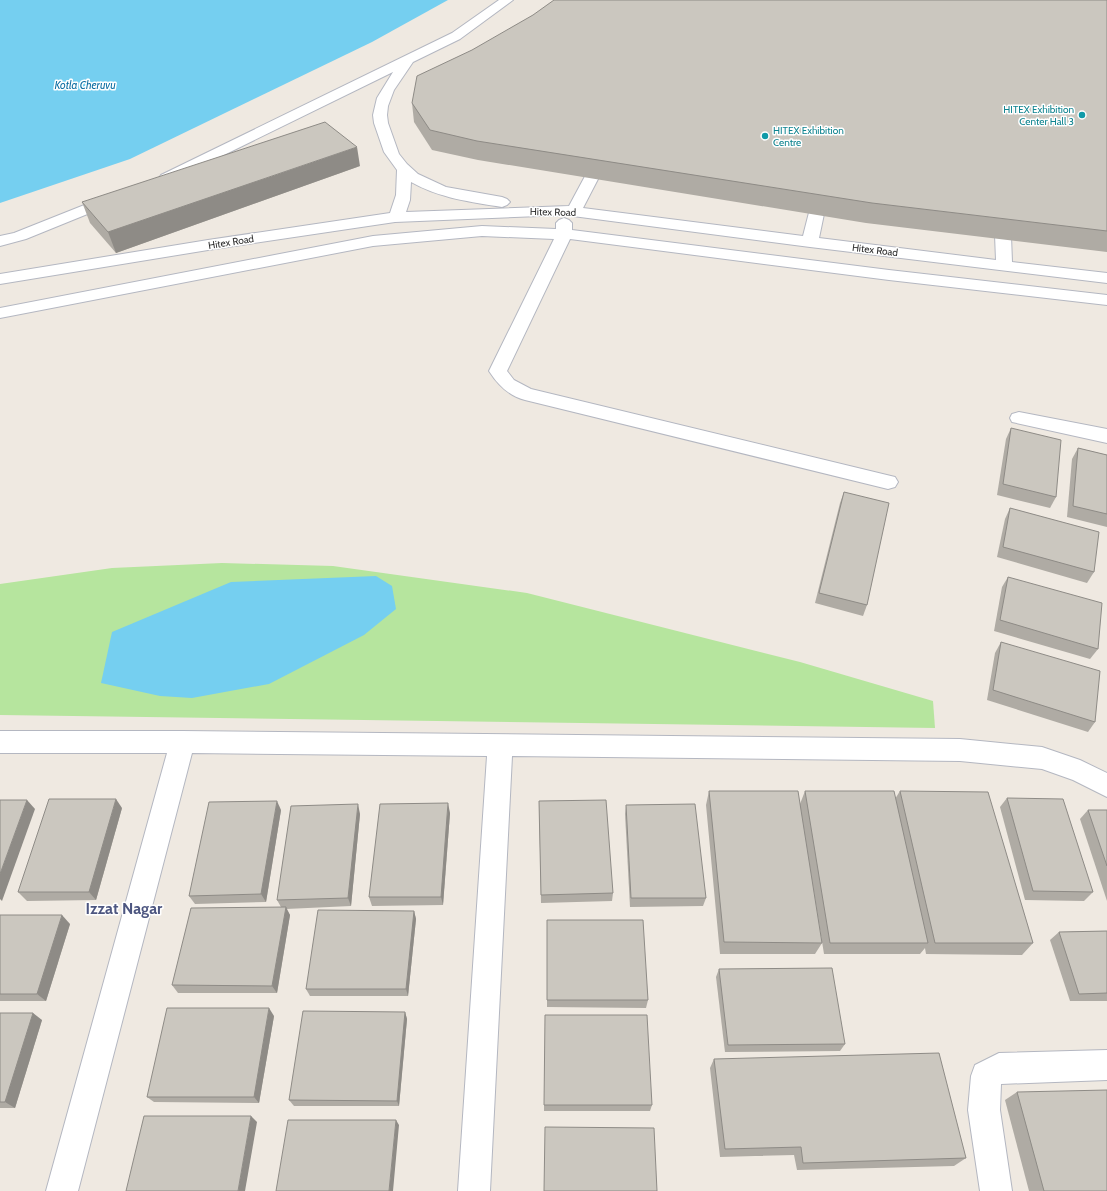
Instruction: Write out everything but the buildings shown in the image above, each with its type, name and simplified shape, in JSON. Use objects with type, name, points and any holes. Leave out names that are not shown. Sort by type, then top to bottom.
[{"type":"street","points":[[152,184],[174,175],[456,36],[507,0]]},
{"type":"street","points":[[410,58],[395,77],[388,89],[382,106],[381,121],[392,154],[404,170],[422,183],[435,189],[453,194],[570,211]]},
{"type":"street","points":[[613,137],[570,211],[564,235],[498,371],[508,384],[525,394],[888,482]]},
{"type":"street","points":[[395,217],[402,207],[404,170]]},
{"type":"street","points":[[810,242],[826,174]]},
{"type":"street","points":[[0,241],[20,236],[123,195]]},
{"type":"street","points":[[1004,266],[1007,205]]},
{"type":"street","name":"Hitex Road","points":[[0,280],[208,245],[395,217],[570,211],[1107,278]]},
{"type":"street","points":[[0,313],[350,245],[418,236],[482,231],[564,235],[646,244],[889,275],[1107,300]]},
{"type":"street","points":[[208,245],[212,272]]},
{"type":"street","points":[[1019,418],[1107,436]]},
{"type":"street","points":[[0,742],[182,742],[960,750],[1035,756],[1098,779],[1107,786]]},
{"type":"street","points":[[62,1191],[182,742]]},
{"type":"street","points":[[474,1191],[500,746]]},
{"type":"street","points":[[996,1191],[984,1110],[986,1076],[999,1068],[1107,1065]]},
{"type":"green space","points":[[222,563],[333,566],[527,593],[800,662],[933,701],[935,728],[0,715],[0,584],[112,568]]},
{"type":"water","name":"Kotla Cheruvu","points":[[0,0],[448,0],[372,42],[130,159],[0,203]]},
{"type":"water","points":[[376,576],[392,586],[396,609],[364,635],[269,684],[192,698],[160,696],[101,683],[112,632],[231,582]]},
{"type":"place","name":"HITEX Exhibition Center Hall 3","points":[[1082,115]]},
{"type":"place","name":"HITEX Exhibition Centre","points":[[765,136]]},
{"type":"district","name":"Izzat Nagar","points":[[124,908]]}]
